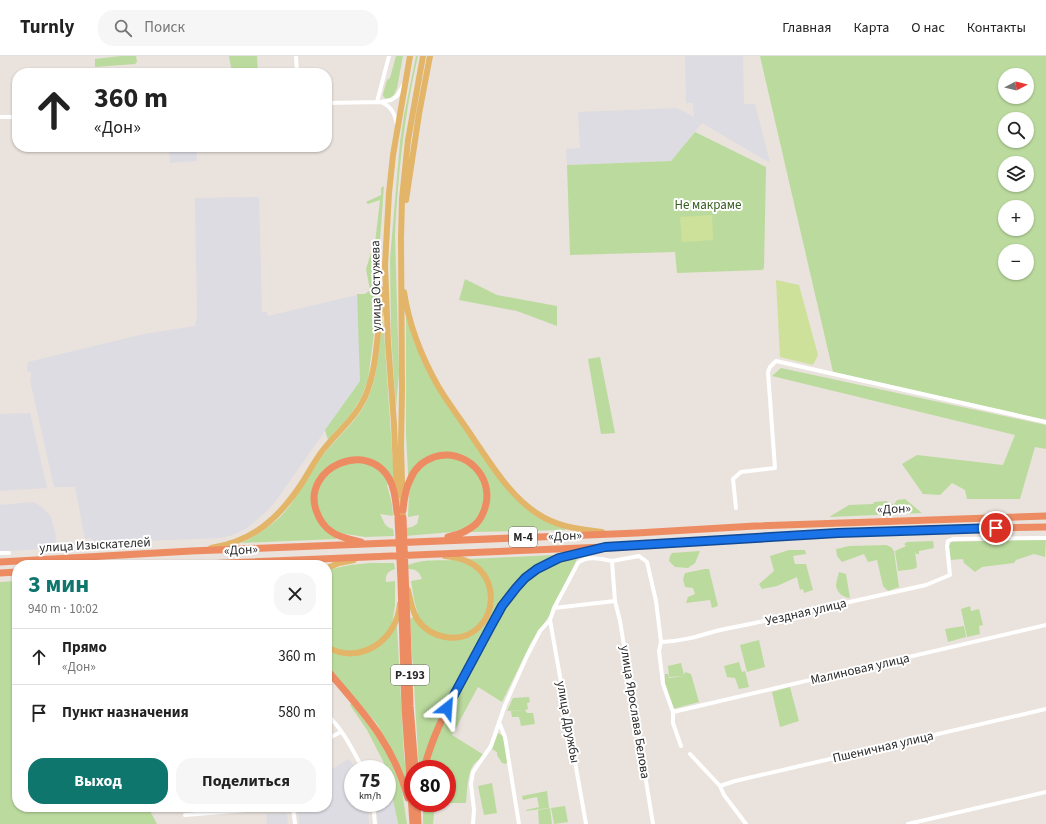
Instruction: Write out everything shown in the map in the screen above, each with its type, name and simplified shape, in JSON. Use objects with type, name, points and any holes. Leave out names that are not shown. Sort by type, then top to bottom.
[{"type":"highway","points":[[400,515],[410,478],[417,468],[425,461],[439,456],[450,455],[467,461],[476,468],[483,478],[487,493],[486,505],[480,519],[471,528],[464,532],[436,540]]},
{"type":"highway","points":[[367,543],[336,534],[327,528],[320,520],[315,508],[315,494],[317,486],[328,470],[337,464],[353,460],[364,460],[376,464],[384,471],[392,484],[400,515]]},
{"type":"highway","name":"Р-193","points":[[400,515],[414,760]]},
{"type":"highway","name":"«Дон»","points":[[191,552],[436,540],[611,534],[755,526],[1046,516]]},
{"type":"highway","name":"«Дон»","points":[[298,560],[605,547],[924,529],[1046,527]]},
{"type":"highway","points":[[427,760],[433,738],[443,716],[502,606],[516,588],[532,573],[551,561],[569,555],[605,547]]},
{"type":"highway","name":"улица Изыскателей","points":[[38,560],[191,552]]},
{"type":"highway","name":"улица Изыскателей","points":[[0,562],[12,561]]},
{"type":"highway","points":[[0,573],[12,572]]},
{"type":"highway","name":"Р-193","points":[[404,581],[405,708],[415,816],[418,824]]},
{"type":"highway","points":[[332,676],[366,715],[386,744],[403,782],[415,816]]},
{"type":"highway","points":[[415,816],[416,812]]},
{"type":"highway","name":"Р-193","points":[[413,824],[415,816]]},
{"type":"main road","name":"улица Остужева","points":[[400,515],[388,342],[385,265],[388,193],[397,129],[410,56]]},
{"type":"main road","name":"улица Остужева","points":[[400,515],[402,390],[402,200],[407,147],[423,56]]},
{"type":"main road","points":[[401,238],[418,114],[430,56]]},
{"type":"main road","points":[[191,552],[217,547],[246,538],[266,525],[280,512],[292,497],[323,450],[354,416],[364,398],[372,374],[385,265]]},
{"type":"main road","points":[[401,275],[412,328],[431,372],[446,398],[507,486],[525,504],[538,514],[550,520],[568,527],[611,534]]},
{"type":"main road","points":[[404,581],[415,615],[430,631],[440,636],[452,638],[464,636],[475,631],[485,619],[490,606],[490,590],[487,580],[479,569],[470,563],[436,554]]},
{"type":"main road","points":[[332,566],[368,557]]},
{"type":"main road","points":[[332,649],[346,653],[360,653],[373,648],[383,641],[393,627],[398,615],[404,581]]},
{"type":"street","points":[[296,56],[296,68]]},
{"type":"street","points":[[379,102],[389,56]]},
{"type":"street","points":[[332,103],[379,102],[391,100],[395,98],[405,82]]},
{"type":"street","points":[[379,102],[388,106],[392,110],[397,129]]},
{"type":"street","points":[[0,117],[12,117]]},
{"type":"street","points":[[736,508],[733,479],[741,472],[775,468],[768,372],[770,367],[776,361],[1046,422]]},
{"type":"street","name":"Уездная улица","points":[[661,642],[704,636],[715,632],[771,620],[800,611],[926,585],[950,575],[947,546],[948,541],[960,539],[1046,538]]},
{"type":"street","points":[[0,553],[9,553]]},
{"type":"street","points":[[473,824],[474,810],[471,784],[476,767],[491,746],[498,722],[515,681],[535,640],[550,620],[554,608],[578,563],[582,559],[592,558],[612,561],[639,556],[645,560],[656,601],[661,642],[659,651],[663,684],[673,712],[673,723],[681,746]]},
{"type":"street","name":"улица Ярослава Белова","points":[[612,561],[615,601],[622,628],[653,824]]},
{"type":"street","points":[[554,608],[615,601]]},
{"type":"street","name":"улица Дружбы","points":[[550,620],[586,824]]},
{"type":"street","name":"Малиновая улица","points":[[673,712],[1046,625]]},
{"type":"street","name":"Пшеничная улица","points":[[720,786],[1046,709]]},
{"type":"street","points":[[332,720],[341,732],[358,760]]},
{"type":"street","points":[[498,722],[505,737],[519,824]]},
{"type":"street","points":[[332,736],[341,732]]},
{"type":"street","points":[[690,754],[720,786],[724,795],[746,824]]},
{"type":"street","points":[[908,824],[1046,792]]},
{"type":"street","points":[[185,814],[214,812]]},
{"type":"street","points":[[294,812],[295,824]]},
{"type":"street","points":[[374,812],[375,824]]},
{"type":"shaded area","points":[[685,56],[743,56],[744,104],[755,104],[770,163],[702,123],[671,161],[567,165],[566,149],[580,148],[578,112],[677,108],[694,117],[693,103],[686,103]]},
{"type":"shaded area","points":[[169,152],[196,152],[197,161],[170,163]]},
{"type":"shaded area","points":[[259,197],[262,312],[267,312],[268,316],[357,295],[360,381],[275,502],[247,528],[233,535],[221,538],[92,543],[91,538],[85,539],[75,487],[54,487],[30,380],[31,373],[27,371],[28,362],[144,334],[195,326],[197,317],[195,198]]},
{"type":"shaded area","points":[[30,413],[47,488],[0,491],[0,414]]},
{"type":"shaded area","points":[[33,502],[42,507],[51,517],[56,536],[55,547],[50,549],[0,551],[0,505]]},
{"type":"shaded area","points":[[344,762],[344,812],[368,812],[369,824],[299,824],[298,812],[332,812],[332,769]]},
{"type":"shaded area","points":[[377,812],[396,812],[397,824],[378,824]]},
{"type":"shaded area","points":[[287,813],[288,824],[267,824],[266,814]]},
{"type":"green space","points":[[136,56],[137,62],[135,64],[95,67],[95,59]]},
{"type":"green space","points":[[229,56],[257,56],[258,68],[231,68]]},
{"type":"green space","points":[[396,56],[403,56],[397,88],[393,97],[386,99],[383,94],[387,80],[390,78]]},
{"type":"green space","points":[[416,56],[418,56],[402,145],[395,235],[399,372],[396,409],[391,334],[390,259],[400,142]]},
{"type":"green space","points":[[760,56],[1046,56],[1046,420],[833,372]]},
{"type":"green space","name":"Не макраме","points":[[695,132],[766,167],[764,268],[762,270],[677,273],[675,252],[570,255],[567,165],[671,161]]},
{"type":"green space","points":[[384,186],[379,253],[378,302],[368,380],[361,398],[351,414],[328,440],[325,430],[360,381],[357,294],[365,294],[370,290],[366,269],[371,253],[374,251],[380,200],[368,204],[366,202],[381,195],[381,188]]},
{"type":"green space","points":[[712,215],[713,240],[682,242],[680,217]]},
{"type":"green space","points":[[465,279],[497,295],[557,306],[557,326],[517,311],[459,300]]},
{"type":"green space","points":[[776,280],[799,285],[818,355],[813,365],[780,357]]},
{"type":"green space","points":[[406,316],[414,342],[429,374],[519,502],[566,530],[471,532],[468,527],[453,532],[405,536],[405,528],[412,527],[417,524],[419,516],[408,517],[409,490],[406,436]]},
{"type":"green space","points":[[383,317],[394,479],[387,485],[392,504],[393,516],[380,514],[386,525],[393,529],[394,536],[365,537],[339,533],[336,539],[241,543],[262,531],[281,516],[293,502],[312,470],[323,455],[359,414],[372,388],[378,358]]},
{"type":"green space","points":[[600,357],[615,433],[601,434],[588,359]]},
{"type":"green space","points":[[781,368],[1046,425],[1046,449],[1035,447],[1020,499],[967,499],[965,490],[952,483],[940,495],[923,494],[902,464],[917,455],[1003,465],[1015,435],[772,376]]},
{"type":"green space","points":[[905,499],[922,513],[829,517],[849,505],[873,504],[874,502],[887,501],[888,503],[894,504],[897,500]]},
{"type":"green space","points":[[1046,539],[1045,557],[1034,554],[1016,560],[1014,563],[982,567],[975,572],[964,563],[963,559],[951,560],[949,546],[951,542]]},
{"type":"green space","points":[[933,541],[934,548],[919,551],[919,554],[916,554],[915,552],[917,567],[914,569],[898,571],[895,551],[906,546],[904,544],[907,542]]},
{"type":"green space","points":[[886,545],[891,547],[894,551],[899,587],[888,591],[883,586],[877,560],[868,562],[864,554],[842,562],[837,556],[836,549],[849,546]]},
{"type":"green space","points":[[789,550],[805,550],[806,554],[793,556],[795,564],[806,564],[813,590],[804,593],[803,589],[800,590],[797,577],[777,586],[762,589],[759,584],[774,571],[770,556]]},
{"type":"green space","points":[[700,551],[695,563],[688,568],[675,567],[669,561],[672,553]]},
{"type":"green space","points":[[556,555],[559,562],[576,557],[577,559],[551,613],[531,643],[502,702],[478,687],[452,735],[484,755],[474,764],[470,773],[466,803],[456,803],[456,760],[418,760],[410,619],[418,614],[411,581],[422,579],[418,572],[406,569],[406,566],[413,563],[429,561]]},
{"type":"green space","points":[[370,563],[394,563],[395,569],[390,571],[386,577],[386,582],[395,581],[395,605],[392,624],[397,626],[405,760],[404,778],[391,748],[377,724],[332,672],[332,569]]},
{"type":"green space","points":[[709,569],[718,606],[712,608],[710,600],[686,603],[688,597],[695,594],[693,588],[685,587],[683,579],[685,573]]},
{"type":"green space","points":[[839,572],[846,574],[850,598],[841,595],[837,589],[836,583]]},
{"type":"green space","points":[[12,581],[12,812],[151,812],[157,824],[0,824],[0,582]]},
{"type":"green space","points":[[970,606],[971,611],[979,609],[983,625],[979,626],[980,634],[967,637],[961,609]]},
{"type":"green space","points":[[964,626],[966,637],[948,642],[945,629]]},
{"type":"green space","points":[[759,640],[765,667],[747,672],[740,645]]},
{"type":"green space","points":[[739,662],[742,672],[745,671],[749,687],[739,689],[735,678],[727,677],[724,666]]},
{"type":"green space","points":[[681,663],[684,675],[685,672],[691,674],[699,702],[673,709],[665,683],[665,674],[668,674],[669,678],[684,676],[669,677],[668,666]]},
{"type":"green space","points":[[790,687],[799,721],[780,727],[772,692]]},
{"type":"green space","points":[[529,697],[530,702],[527,703],[528,709],[525,710],[527,713],[533,713],[535,724],[521,726],[519,717],[512,717],[511,711],[523,710],[507,711],[513,698]]},
{"type":"green space","points":[[352,703],[386,750],[390,760],[382,760],[367,730],[350,705]]},
{"type":"green space","points":[[498,733],[503,736],[508,762],[506,764],[502,763],[497,755],[497,752],[492,749]]},
{"type":"green space","points":[[396,773],[401,785],[407,824],[398,824],[396,812]]},
{"type":"green space","points":[[492,783],[497,813],[484,815],[478,786]]},
{"type":"green space","points":[[547,791],[549,808],[526,811],[539,807],[537,797],[523,800],[522,796]]},
{"type":"green space","points":[[565,806],[568,822],[554,824],[551,808]]},
{"type":"green space","points":[[550,808],[552,824],[539,824],[538,810]]},
{"type":"green space","points":[[423,812],[434,812],[433,824],[423,824]]},
{"type":"route","points":[[447,708],[502,606],[525,578],[537,569],[559,558],[605,547],[735,538],[924,529],[996,528]]}]
